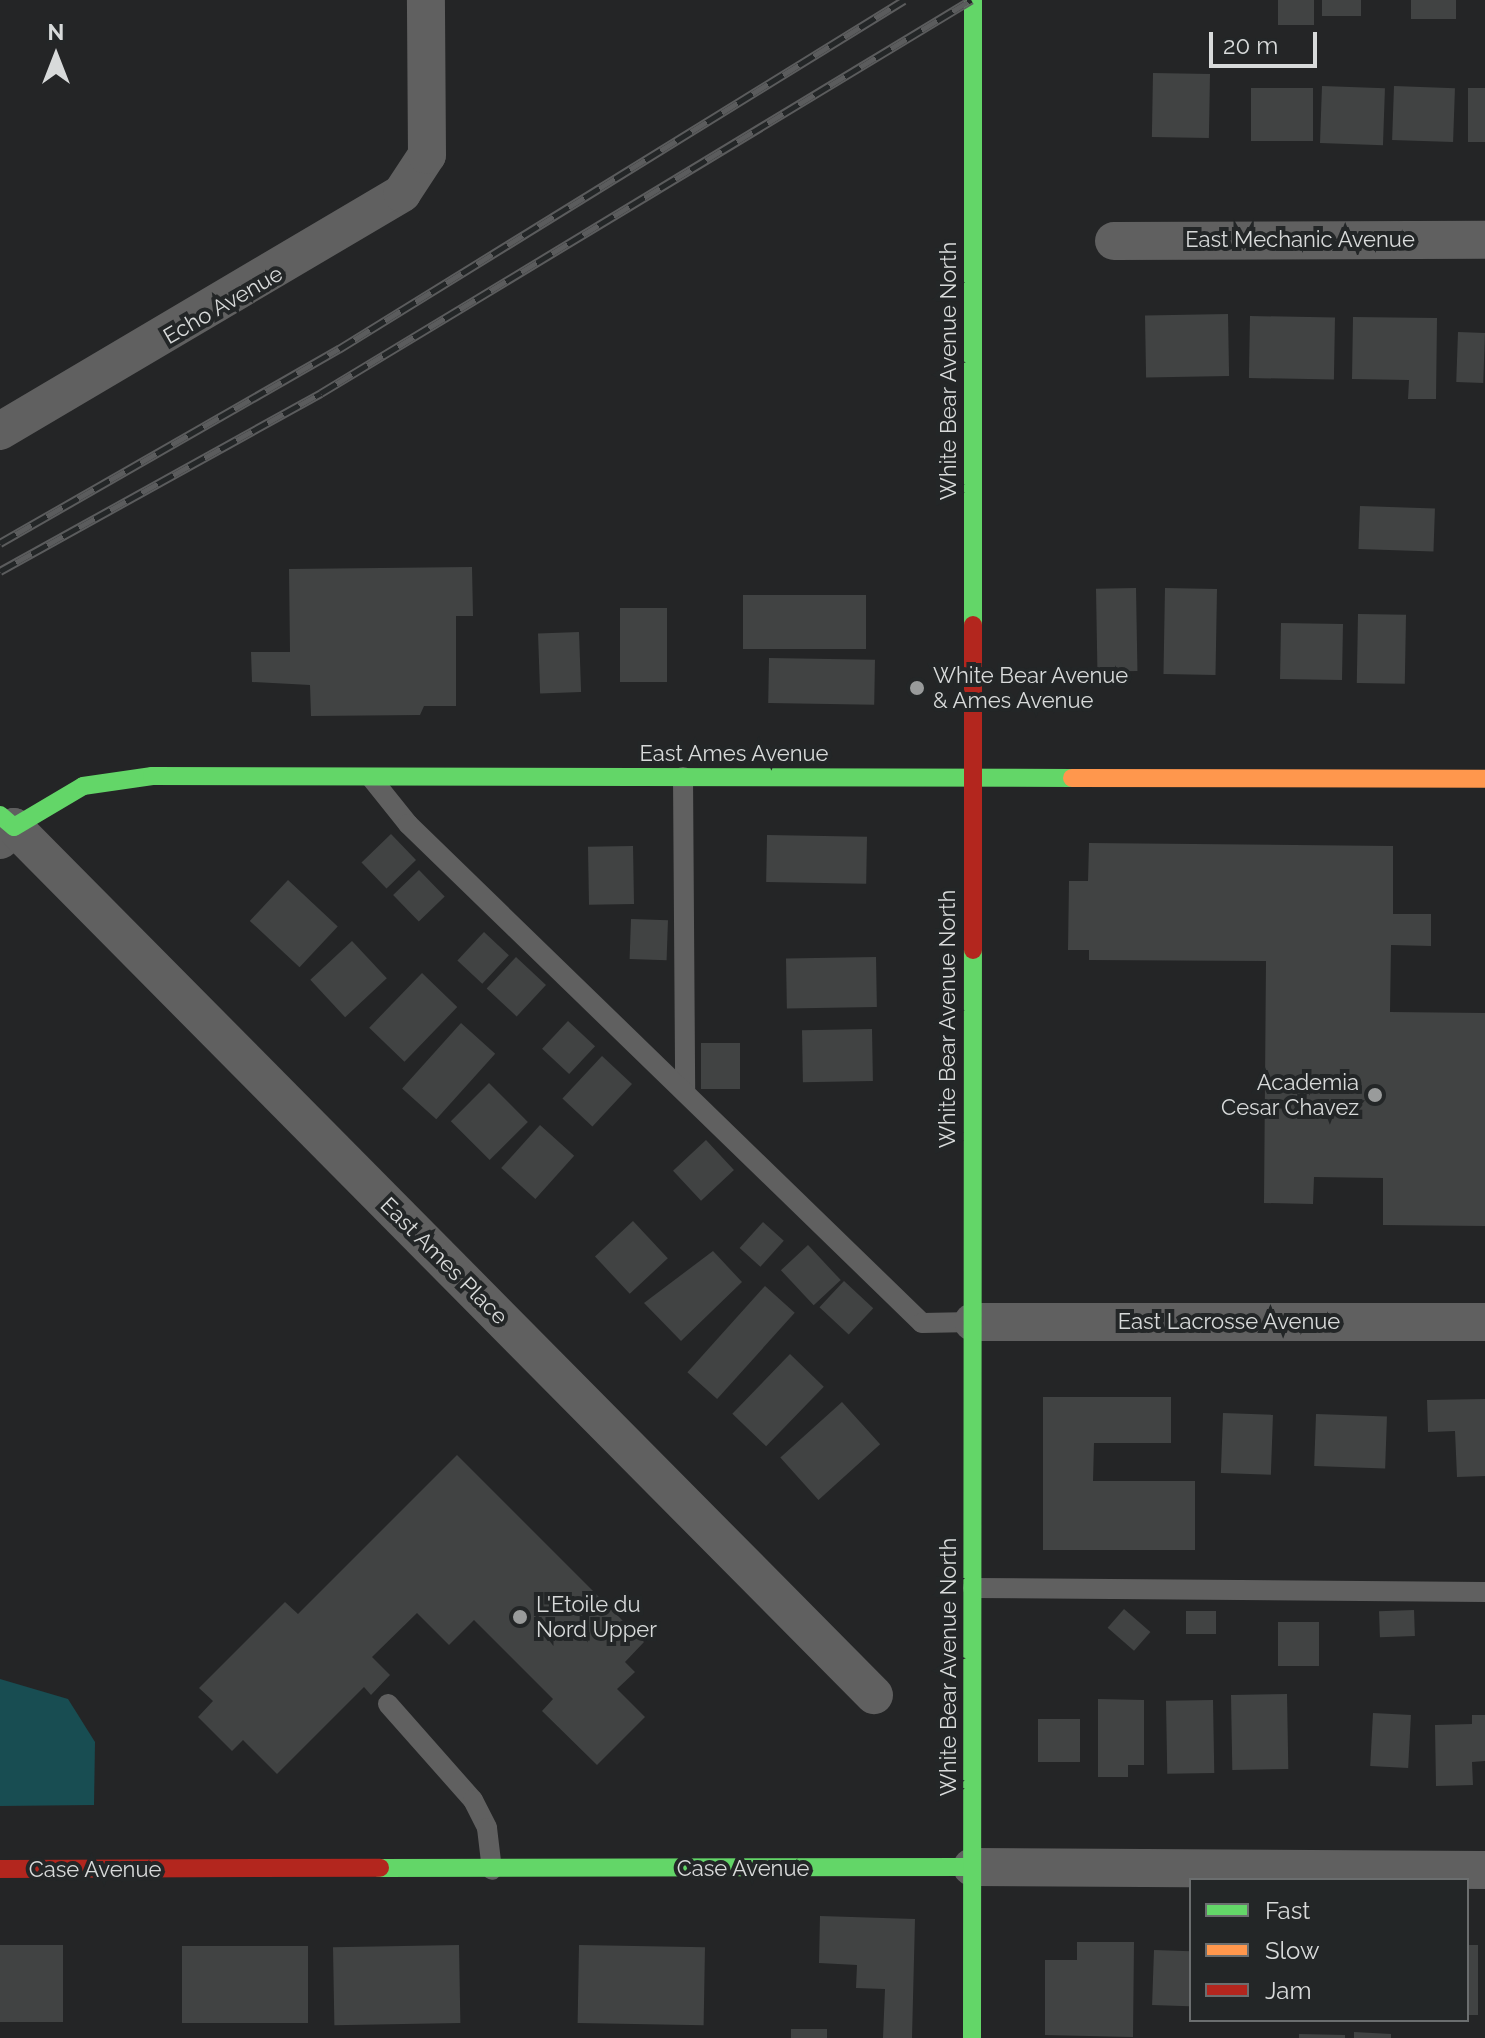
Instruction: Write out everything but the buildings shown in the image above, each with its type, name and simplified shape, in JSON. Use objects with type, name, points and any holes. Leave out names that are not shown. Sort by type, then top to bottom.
[{"type":"street","name":"Echo Avenue","points":[[0,431],[379,213],[427,155],[426,0]]},
{"type":"street","name":"White Bear Avenue North","points":[[972,2038],[970,779],[973,0]]},
{"type":"street","name":"East Mechanic Avenue","points":[[1114,241],[1485,240]]},
{"type":"street","name":"East Ames Avenue","points":[[5,827],[83,786],[115,779],[1485,779]]},
{"type":"street","name":"East Ames Place","points":[[5,827],[874,1695]]},
{"type":"street","name":"East Lacrosse Avenue","points":[[973,1322],[1485,1322]]},
{"type":"street","name":"Case Avenue","points":[[0,1869],[972,1867],[1485,1870]]},
{"type":"lane","points":[[683,777],[685,1089]]},
{"type":"lane","points":[[372,779],[408,824],[685,1089],[922,1323],[973,1322]]},
{"type":"lane","points":[[973,1588],[1485,1592]]},
{"type":"lane","points":[[388,1704],[473,1800],[487,1828],[492,1870]]},
{"type":"shaded area","points":[[0,1679],[68,1699],[95,1742],[94,1805],[0,1806]]},
{"type":"railway","points":[[0,543],[339,349],[904,0]]},
{"type":"railway","points":[[0,571],[321,393],[971,0]]},
{"type":"traffic: fast","points":[[973,0],[973,625]]},
{"type":"traffic: fast","points":[[0,815],[14,827],[83,786],[152,776],[1072,778]]},
{"type":"traffic: fast","points":[[972,2038],[973,950]]},
{"type":"traffic: fast","points":[[380,1868],[972,1867]]},
{"type":"traffic: slow","points":[[1072,778],[1485,779]]},
{"type":"traffic: jam","points":[[973,625],[973,950]]},
{"type":"traffic: jam","points":[[0,1869],[380,1868]]},
{"type":"place","name":"White Bear Avenue & Ames Avenue","points":[[917,688]]},
{"type":"place","name":"Academia Cesar Chavez","points":[[1375,1095]]},
{"type":"place","name":"L'Etoile du Nord Upper","points":[[520,1617]]}]
